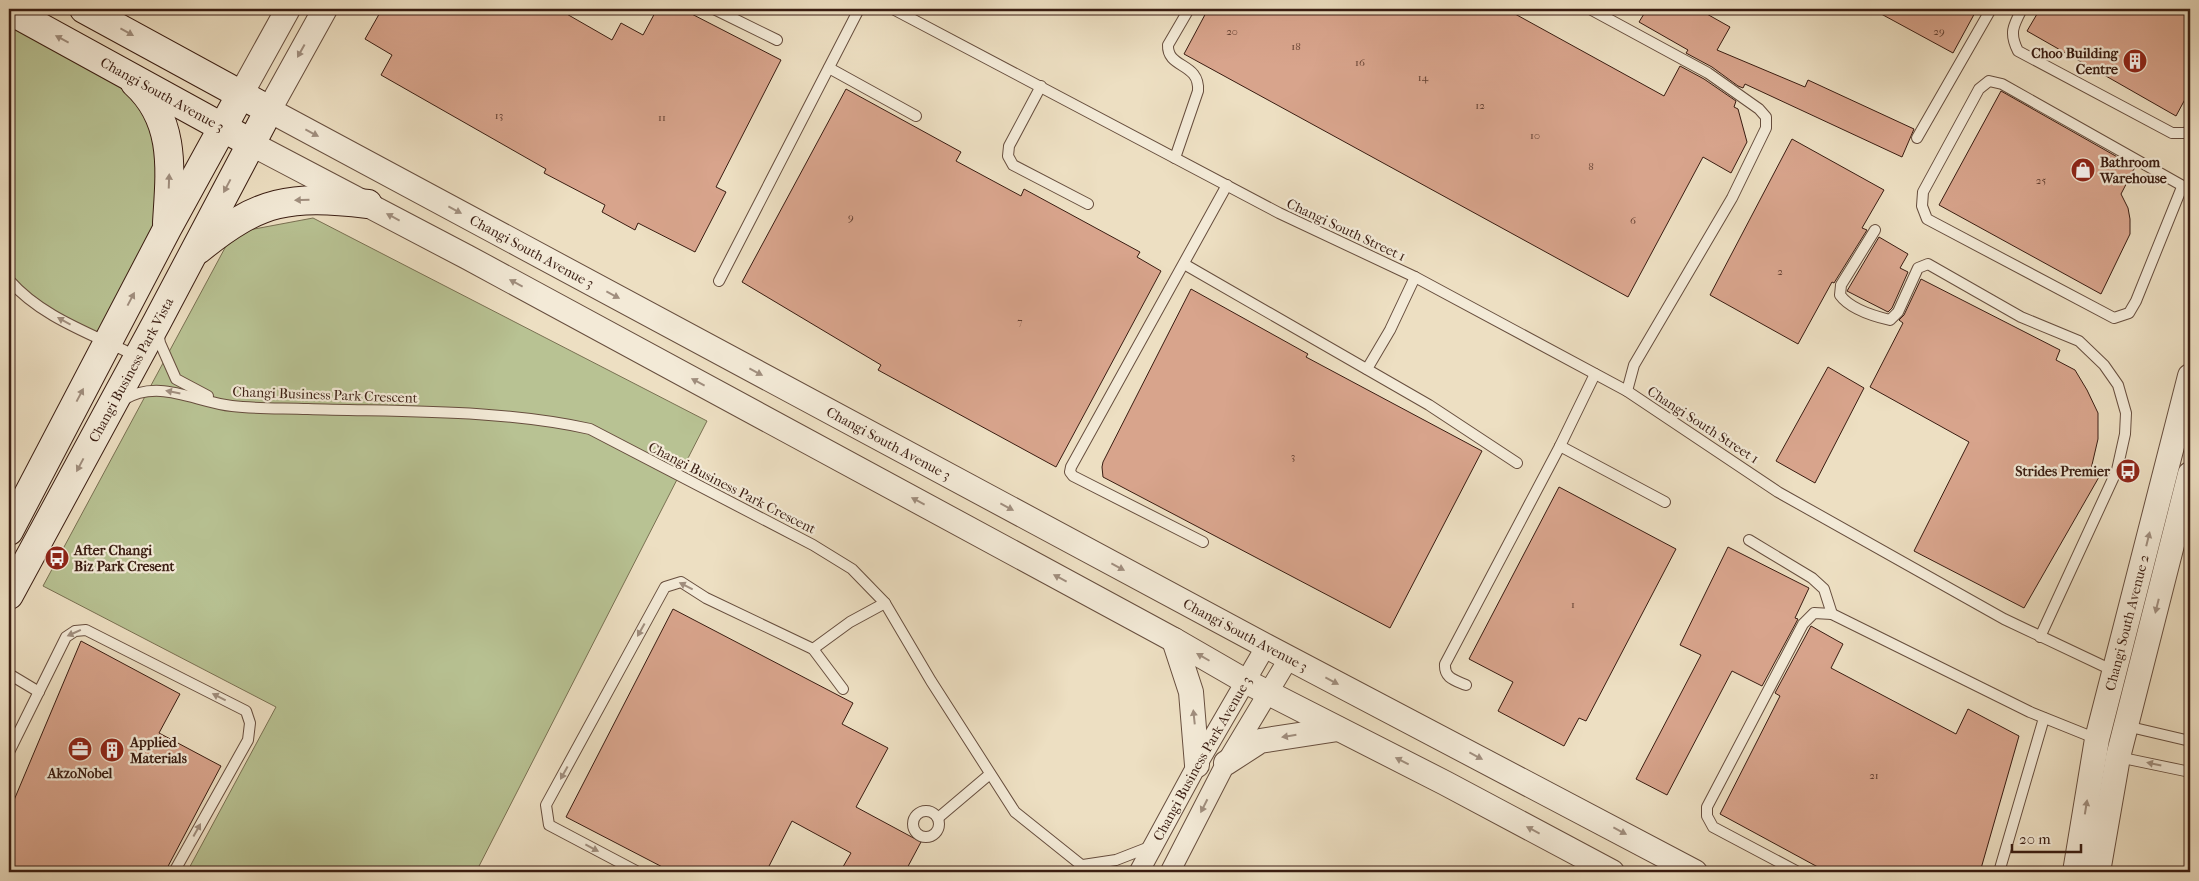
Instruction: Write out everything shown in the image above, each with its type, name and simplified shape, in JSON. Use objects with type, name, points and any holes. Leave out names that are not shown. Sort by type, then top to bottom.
[{"type":"main road","name":"Changi South Avenue 3","points":[[84,9],[269,110]]},
{"type":"main road","name":"Changi South Avenue 3","points":[[9,10],[250,143]]},
{"type":"main road","points":[[120,70],[149,96],[164,125],[170,174],[167,229]]},
{"type":"main road","points":[[9,531],[167,229],[241,94]]},
{"type":"main road","name":"Changi Business Park Vista","points":[[9,595],[269,110]]},
{"type":"main road","points":[[191,256],[220,232],[262,208],[294,200],[327,199],[368,204]]},
{"type":"street","points":[[241,94],[288,9]]},
{"type":"street","points":[[269,110],[325,9]]},
{"type":"street","name":"Changi South Avenue 3","points":[[269,110],[1266,646],[1695,872]]},
{"type":"street","name":"Changi South Avenue 3","points":[[250,143],[368,204],[1174,640],[1245,681],[1612,872]]},
{"type":"street","name":"Changi South Avenue 2","points":[[2075,872],[2097,739],[2190,376]]},
{"type":"street","name":"Changi South Avenue 2","points":[[2098,872],[2118,757],[2190,474]]},
{"type":"street","points":[[1174,640],[1191,692],[1195,715],[1198,765]]},
{"type":"street","name":"Changi Business Park Avenue 3","points":[[1139,872],[1266,646]]},
{"type":"street","name":"Changi Business Park Avenue 3","points":[[1170,872],[1226,762],[1289,658]]},
{"type":"street","points":[[1226,762],[1260,741],[1338,729]]},
{"type":"lane","points":[[714,9],[777,40]]},
{"type":"lane","points":[[719,281],[859,9]]},
{"type":"lane","name":"Changi South Street 1","points":[[893,9],[1329,238],[1415,278],[1595,374],[1626,392],[1778,492],[2040,638],[2114,671]]},
{"type":"lane","points":[[1175,158],[1199,83],[1192,72],[1170,56],[1168,52],[1168,45],[1188,9]]},
{"type":"lane","points":[[1590,9],[1708,73],[1759,109],[1766,117],[1766,128],[1732,198],[1634,365],[1626,392]]},
{"type":"lane","points":[[1917,138],[1990,9]]},
{"type":"lane","points":[[2022,9],[2013,26],[2012,40],[2018,51],[2172,133],[2185,133],[2190,130]]},
{"type":"lane","points":[[829,68],[916,116]]},
{"type":"lane","points":[[1989,81],[2002,84],[2186,189],[2129,314],[2114,318],[1927,219],[1922,206],[1923,192],[1980,89],[1989,81]]},
{"type":"lane","points":[[1041,86],[1009,146],[1008,156],[1013,165],[1088,204]]},
{"type":"lane","points":[[1203,542],[1073,476],[1070,472],[1071,467],[1227,185]]},
{"type":"lane","points":[[1875,230],[1842,285],[1840,294],[1845,303],[1878,318],[1890,320],[1898,312],[1918,268],[1928,264],[2021,317],[2079,341],[2104,365],[2118,386],[2126,413],[2125,434],[2118,470],[2040,638]]},
{"type":"lane","points":[[1184,264],[1428,405],[1517,462]]},
{"type":"lane","points":[[1367,369],[1390,330],[1415,278]]},
{"type":"lane","points":[[9,280],[18,291],[52,314],[93,337],[137,356]]},
{"type":"lane","name":"Changi Business Park Crescent","points":[[157,322],[160,342],[176,379],[221,403]]},
{"type":"lane","points":[[1466,685],[1448,677],[1445,671],[1445,664],[1560,446],[1595,374]]},
{"type":"lane","name":"Changi Business Park Crescent","points":[[111,406],[135,392],[159,390],[231,406],[442,413],[543,420],[590,429],[813,545],[852,569],[885,603],[930,681],[1014,812],[1087,869],[1154,845]]},
{"type":"lane","points":[[1560,446],[1665,502]]},
{"type":"lane","points":[[1749,540],[1812,578],[1824,589],[1832,614]]},
{"type":"lane","points":[[638,872],[549,825],[546,805],[665,588],[680,582],[706,598],[814,648],[843,689]]},
{"type":"lane","points":[[814,648],[850,622],[885,603]]},
{"type":"lane","points":[[1798,872],[1713,827],[1707,816],[1707,807],[1803,624],[1814,613],[1832,614],[2044,718],[2097,739]]},
{"type":"lane","points":[[9,752],[66,637],[75,631],[86,630],[246,711],[250,723],[248,740],[174,872]]},
{"type":"lane","points":[[9,674],[39,692]]},
{"type":"lane","points":[[1999,872],[2044,718]]},
{"type":"lane","points":[[2126,726],[2190,741]]},
{"type":"lane","points":[[2118,757],[2190,772]]},
{"type":"lane","points":[[938,818],[990,774]]},
{"type":"green space","points":[[9,10],[149,96],[167,229],[108,341],[52,314],[9,280]]},
{"type":"green space","points":[[313,218],[707,421],[476,872],[187,872],[276,707],[43,586],[233,233]]},
{"type":"building","points":[[382,9],[558,9],[612,40],[621,23],[643,35],[657,9],[682,9],[781,60],[716,187],[726,192],[695,252],[638,223],[635,230],[602,212],[605,205],[544,173],[546,169],[381,75],[392,55],[365,39]]},
{"type":"building","points":[[1208,9],[1506,9],[1664,96],[1680,66],[1704,79],[1736,101],[1734,107],[1738,109],[1747,142],[1731,173],[1703,157],[1628,297],[1184,54]]},
{"type":"building","points":[[1647,9],[1698,9],[1730,27],[1717,50],[1805,87],[1808,80],[1914,129],[1902,157],[1745,84],[1743,88],[1738,86],[1712,67],[1686,53],[1688,50],[1639,22]]},
{"type":"building","points":[[1872,9],[1977,9],[1953,53]]},
{"type":"building","name":"Choo Building Centre","points":[[2040,9],[2190,9],[2190,90],[2176,116],[2027,31]]},
{"type":"building","points":[[846,89],[961,152],[956,161],[1021,196],[1024,189],[1140,252],[1137,257],[1161,271],[1056,467],[878,370],[881,365],[742,282]]},
{"type":"building","points":[[2001,91],[2135,167],[2121,194],[2128,208],[2130,234],[2101,294],[1939,205]]},
{"type":"building","points":[[1792,139],[1884,190],[1862,228],[1867,230],[1834,283],[1832,282],[1798,344],[1710,295]]},
{"type":"building","points":[[1879,237],[1908,254],[1900,268],[1908,272],[1892,308],[1888,312],[1847,291]]},
{"type":"building","points":[[1921,279],[2060,350],[2056,360],[2075,370],[2098,413],[2098,439],[2091,469],[2099,477],[2024,608],[1914,551],[1969,442],[1870,387],[1903,323],[1899,320],[1904,315]]},
{"type":"building","points":[[1191,289],[1308,354],[1306,357],[1482,451],[1390,628],[1103,477],[1103,462]]},
{"type":"building","points":[[1828,367],[1864,388],[1815,483],[1776,461]]},
{"type":"building","points":[[1559,487],[1676,549],[1586,721],[1579,718],[1564,746],[1498,711],[1513,682],[1469,659]]},
{"type":"building","points":[[1728,547],[1809,588],[1795,618],[1798,619],[1762,686],[1732,671],[1667,795],[1636,779],[1701,655],[1680,645]]},
{"type":"building","points":[[673,609],[853,703],[842,724],[888,748],[856,807],[921,842],[905,872],[840,872],[851,853],[792,821],[766,872],[672,872],[566,817]]},
{"type":"building","points":[[1811,626],[1843,644],[1831,668],[1956,734],[1968,709],[2019,736],[1980,872],[1827,872],[1720,814],[1780,696],[1775,693]]},
{"type":"building","name":"Applied Materials","points":[[81,641],[180,694],[159,733],[221,766],[165,872],[9,872],[9,812]]},
{"type":"place","name":"Choo Building Centre","points":[[2135,61]]},
{"type":"place","name":"Bathroom Warehouse","points":[[2083,170]]},
{"type":"place","name":"Strides Premier","points":[[2128,471]]},
{"type":"place","name":"After Changi Biz Park Cresent","points":[[57,558]]},
{"type":"place","name":"AkzoNobel","points":[[80,749]]},
{"type":"place","name":"Applied Materials","points":[[112,750]]}]
